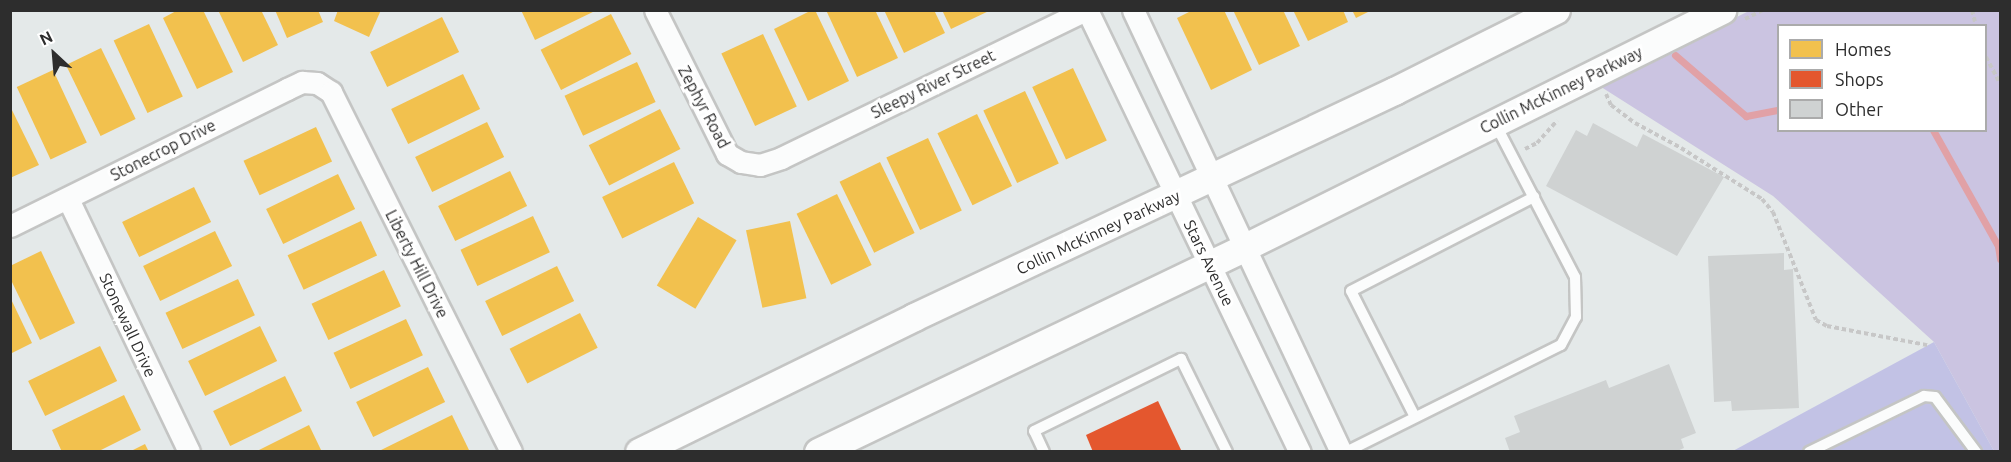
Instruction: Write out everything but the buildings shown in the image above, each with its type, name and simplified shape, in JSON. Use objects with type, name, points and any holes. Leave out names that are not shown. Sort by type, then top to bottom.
[{"type":"street","name":"Zephyr Road","points":[[655,10],[728,154],[741,162],[760,165],[781,158]]},
{"type":"street","name":"Sleepy River Street","points":[[781,158],[1086,10]]},
{"type":"street","name":"Stars Avenue","points":[[1086,10],[1300,452]]},
{"type":"street","points":[[1133,10],[1341,452]]},
{"type":"street","name":"Collin McKinney Parkway","points":[[639,452],[914,317],[1213,178],[1556,10]]},
{"type":"street","name":"Collin McKinney Parkway","points":[[818,452],[1245,247],[1495,123],[1732,16]]},
{"type":"street","name":"Stonecrop Drive","points":[[10,226],[286,89],[302,82],[317,83]]},
{"type":"street","name":"Liberty Hill Drive","points":[[317,83],[331,92],[511,452]]},
{"type":"street","name":"Stonewall Drive","points":[[68,199],[189,452]]},
{"type":"lane","points":[[1346,452],[1561,345],[1576,317],[1575,277],[1495,123]]},
{"type":"lane","points":[[1414,417],[1351,291],[1534,197]]},
{"type":"lane","points":[[1044,452],[1034,431],[1181,359],[1227,452]]},
{"type":"lane","points":[[1809,452],[1924,396],[1935,398],[1976,452]]},
{"type":"path","points":[[1732,16],[1763,10]]},
{"type":"path","points":[[1987,59],[2001,83]]},
{"type":"path","points":[[1603,89],[1611,105],[1635,123],[1681,148],[1762,198],[1773,212],[1816,320],[1827,326],[1927,345]]},
{"type":"shaded area","points":[[1749,11],[2000,11],[2000,451],[1994,451],[1934,342],[1773,196],[1598,85]]},
{"type":"shaded area","points":[[1934,342],[1994,451],[1731,452]]},
{"type":"waterway","points":[[1675,55],[1746,116],[1777,110]]},
{"type":"waterway","points":[[1934,132],[1998,246],[2000,259]]}]
